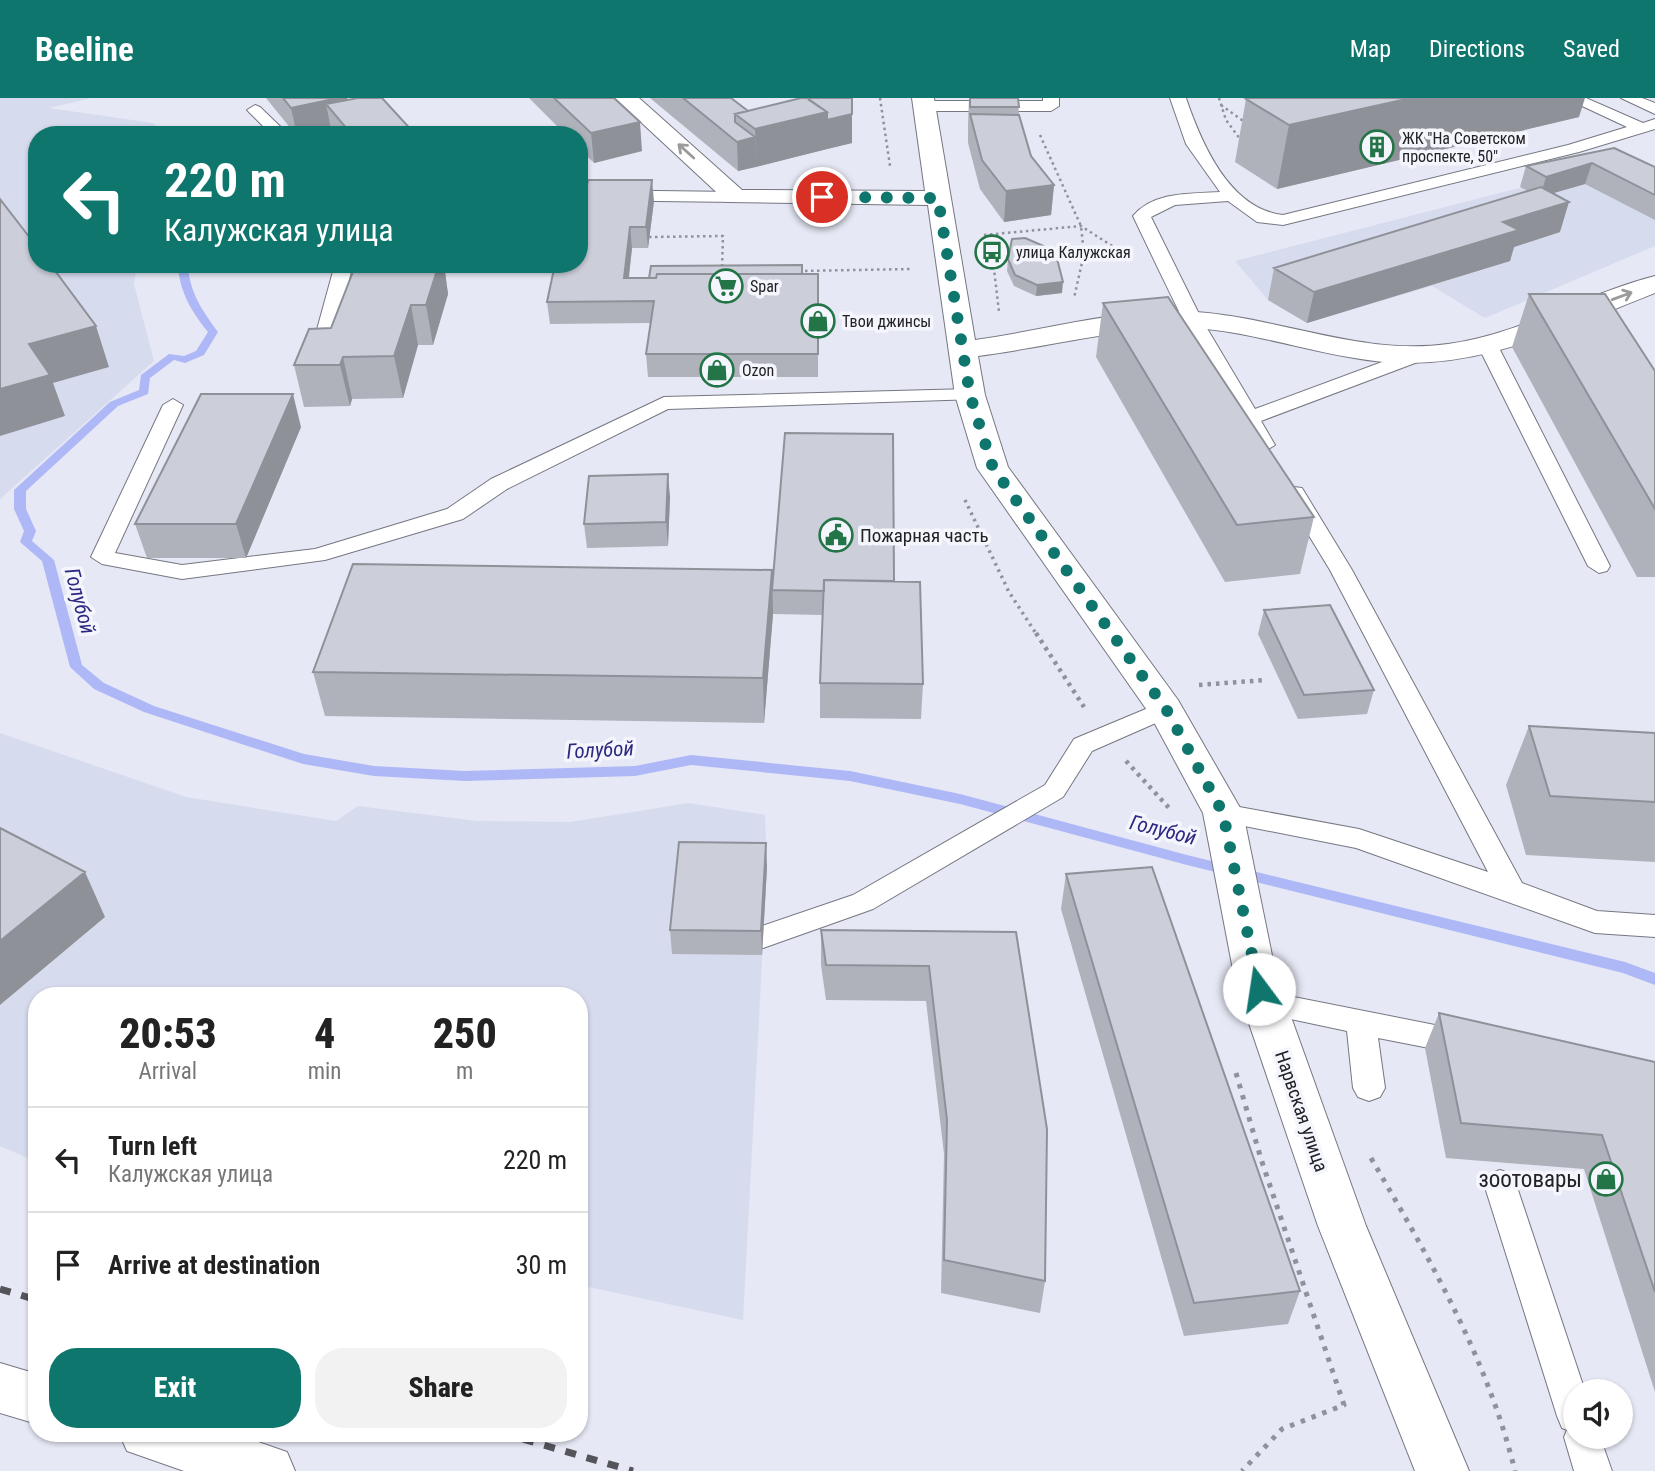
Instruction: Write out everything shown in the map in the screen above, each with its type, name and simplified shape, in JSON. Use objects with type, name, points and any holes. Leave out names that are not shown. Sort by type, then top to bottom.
[{"type":"main road","points":[[627,98],[736,197],[938,198]]},
{"type":"main road","name":"Нарвская улица","points":[[924,102],[970,395],[993,468],[1166,709],[1226,826],[1264,1003],[1342,1226],[1442,1471]]},
{"type":"main road","points":[[963,350],[1004,345],[1114,323],[1193,320],[1377,354],[1416,356],[1488,346],[1655,284]]},
{"type":"main road","points":[[0,1388],[28,1396]]},
{"type":"main road","points":[[175,1442],[268,1471]]},
{"type":"lane","points":[[1178,98],[1194,144],[1231,195],[1263,218],[1283,220],[1647,130]]},
{"type":"lane","points":[[1573,98],[1647,130]]},
{"type":"lane","points":[[1629,98],[1655,109]]},
{"type":"lane","points":[[924,102],[1051,102]]},
{"type":"lane","points":[[255,110],[272,126]]},
{"type":"lane","points":[[1585,146],[1609,156]]},
{"type":"lane","points":[[588,195],[736,197]]},
{"type":"lane","points":[[1231,195],[1173,200],[1154,207],[1142,216],[1193,320],[1248,419],[1341,570],[1512,890]]},
{"type":"lane","points":[[320,355],[342,273]]},
{"type":"lane","points":[[1488,346],[1599,566]]},
{"type":"lane","points":[[1248,419],[1416,356]]},
{"type":"lane","points":[[173,405],[102,557],[182,572],[317,555],[455,514],[499,484],[664,403],[970,395]]},
{"type":"lane","points":[[763,937],[863,902],[1055,791],[1083,745],[1166,709]]},
{"type":"lane","points":[[1226,826],[1359,839],[1512,890],[1595,922],[1655,926]]},
{"type":"lane","points":[[1264,1003],[1495,1049]]},
{"type":"lane","points":[[1360,1020],[1369,1088]]},
{"type":"lane","points":[[1500,1184],[1563,1379]]},
{"type":"lane","points":[[1586,1449],[1593,1471]]},
{"type":"path","points":[[1216,175],[1229,156],[1252,151],[1226,120],[1219,98]]},
{"type":"path","points":[[1051,102],[1040,136],[1081,226],[1084,254],[1074,301]]},
{"type":"path","points":[[1221,105],[1250,125]]},
{"type":"path","points":[[982,224],[992,252],[1004,345]]},
{"type":"path","points":[[985,235],[1081,226]]},
{"type":"path","points":[[649,237],[723,236],[722,271]]},
{"type":"path","points":[[792,271],[917,269]]},
{"type":"path","points":[[1198,685],[1266,680]]},
{"type":"path","points":[[1364,1145],[1434,1266],[1496,1405],[1515,1471]]},
{"type":"path","points":[[1242,1471],[1282,1429],[1344,1405]]},
{"type":"shaded area","points":[[0,98],[91,98],[49,108],[153,123],[156,126],[28,126],[28,273],[136,273],[134,284],[154,361],[0,499]]},
{"type":"shaded area","points":[[1593,169],[1655,191],[1655,246],[1485,318],[1432,286],[1307,323],[1268,300],[1235,261]]},
{"type":"shaded area","points":[[0,733],[186,797],[336,821],[358,806],[477,821],[570,822],[689,803],[765,815],[767,867],[743,1320],[588,1287],[588,987],[28,987],[28,1158],[0,1146]]},
{"type":"building","points":[[283,98],[338,98],[291,108]]},
{"type":"building","points":[[358,98],[382,98],[408,126],[344,126],[326,104]]},
{"type":"building","points":[[554,98],[614,98],[640,122],[591,133],[588,126],[584,126]]},
{"type":"building","points":[[683,98],[731,98],[748,111],[735,114],[735,122],[755,137],[737,142]]},
{"type":"building","points":[[807,98],[827,112],[755,129],[735,114]]},
{"type":"building","points":[[809,98],[852,98],[852,114],[827,120],[827,112]]},
{"type":"building","points":[[970,98],[1018,98],[1019,107],[970,107]]},
{"type":"building","points":[[1411,98],[1289,125],[1246,99]]},
{"type":"building","points":[[970,114],[1019,115],[1031,156],[1054,185],[1006,191],[982,160]]},
{"type":"building","points":[[1614,148],[1655,167],[1655,195],[1592,163],[1546,177],[1526,166]]},
{"type":"building","points":[[588,180],[652,180],[646,227],[630,227],[624,278],[656,278],[657,274],[818,274],[818,354],[646,354],[654,301],[547,302],[553,273],[588,273]]},
{"type":"building","points":[[1541,187],[1569,202],[1503,222],[1519,230],[1314,292],[1274,268]]},
{"type":"building","points":[[0,199],[28,235],[28,273],[57,273],[96,326],[29,344],[50,375],[0,389]]},
{"type":"building","points":[[1025,238],[1055,251],[1063,282],[1037,285],[1015,275],[1008,259],[1012,239]]},
{"type":"building","points":[[802,265],[802,274],[657,274],[656,278],[649,278],[651,266]]},
{"type":"building","points":[[352,273],[436,273],[426,305],[411,305],[394,356],[343,357],[340,365],[294,365],[309,329],[331,328]]},
{"type":"building","points":[[1529,294],[1605,294],[1655,371],[1655,509]]},
{"type":"building","points":[[1168,297],[1314,517],[1237,525],[1103,303]]},
{"type":"building","points":[[201,394],[293,394],[236,524],[135,524]]},
{"type":"building","name":"Пожарная часть","points":[[785,433],[893,434],[894,581],[824,580],[824,591],[772,590]]},
{"type":"building","points":[[668,474],[666,522],[584,524],[589,476]]},
{"type":"building","points":[[353,564],[772,570],[763,678],[313,672]]},
{"type":"building","points":[[824,580],[920,582],[923,684],[820,683]]},
{"type":"building","points":[[1330,605],[1374,690],[1304,695],[1264,610]]},
{"type":"building","points":[[1529,726],[1655,733],[1655,802],[1550,796]]},
{"type":"building","points":[[0,828],[85,872],[0,941]]},
{"type":"building","points":[[679,842],[766,843],[761,931],[670,930]]},
{"type":"building","points":[[1152,867],[1300,1291],[1194,1303],[1066,874]]},
{"type":"building","points":[[821,930],[1016,932],[1047,1129],[1045,1281],[944,1260],[947,1120],[929,966],[826,965]]},
{"type":"building","points":[[1439,1013],[1655,1062],[1655,1292],[1602,1135],[1461,1123]]},
{"type":"waterway","name":"Голубой","points":[[183,273],[191,301],[213,332],[200,353],[185,360],[173,356],[145,377],[144,392],[114,404],[20,490],[20,509],[30,531],[26,542],[48,560],[76,667],[99,686],[149,709],[303,759],[374,771],[465,776],[635,771],[691,760],[850,776],[960,799],[1187,860],[1625,968],[1655,979]]},
{"type":"railway","points":[[0,1289],[28,1297]]},
{"type":"railway","points":[[533,1442],[633,1471]]},
{"type":"place","name":"ЖК \"На Советском проспекте, 50\"","points":[[1377,147]]},
{"type":"place","name":"улица Калужская","points":[[992,252]]},
{"type":"place","name":"Spar","points":[[726,286]]},
{"type":"place","name":"Твои джинсы","points":[[818,321]]},
{"type":"place","name":"Ozon","points":[[717,370]]},
{"type":"place","name":"Пожарная часть","points":[[836,535]]},
{"type":"place","name":"зоотовары","points":[[1606,1179]]},
{"type":"route","points":[[822,197],[938,198],[970,395],[993,468],[1166,709],[1223,813],[1259,989]]}]
